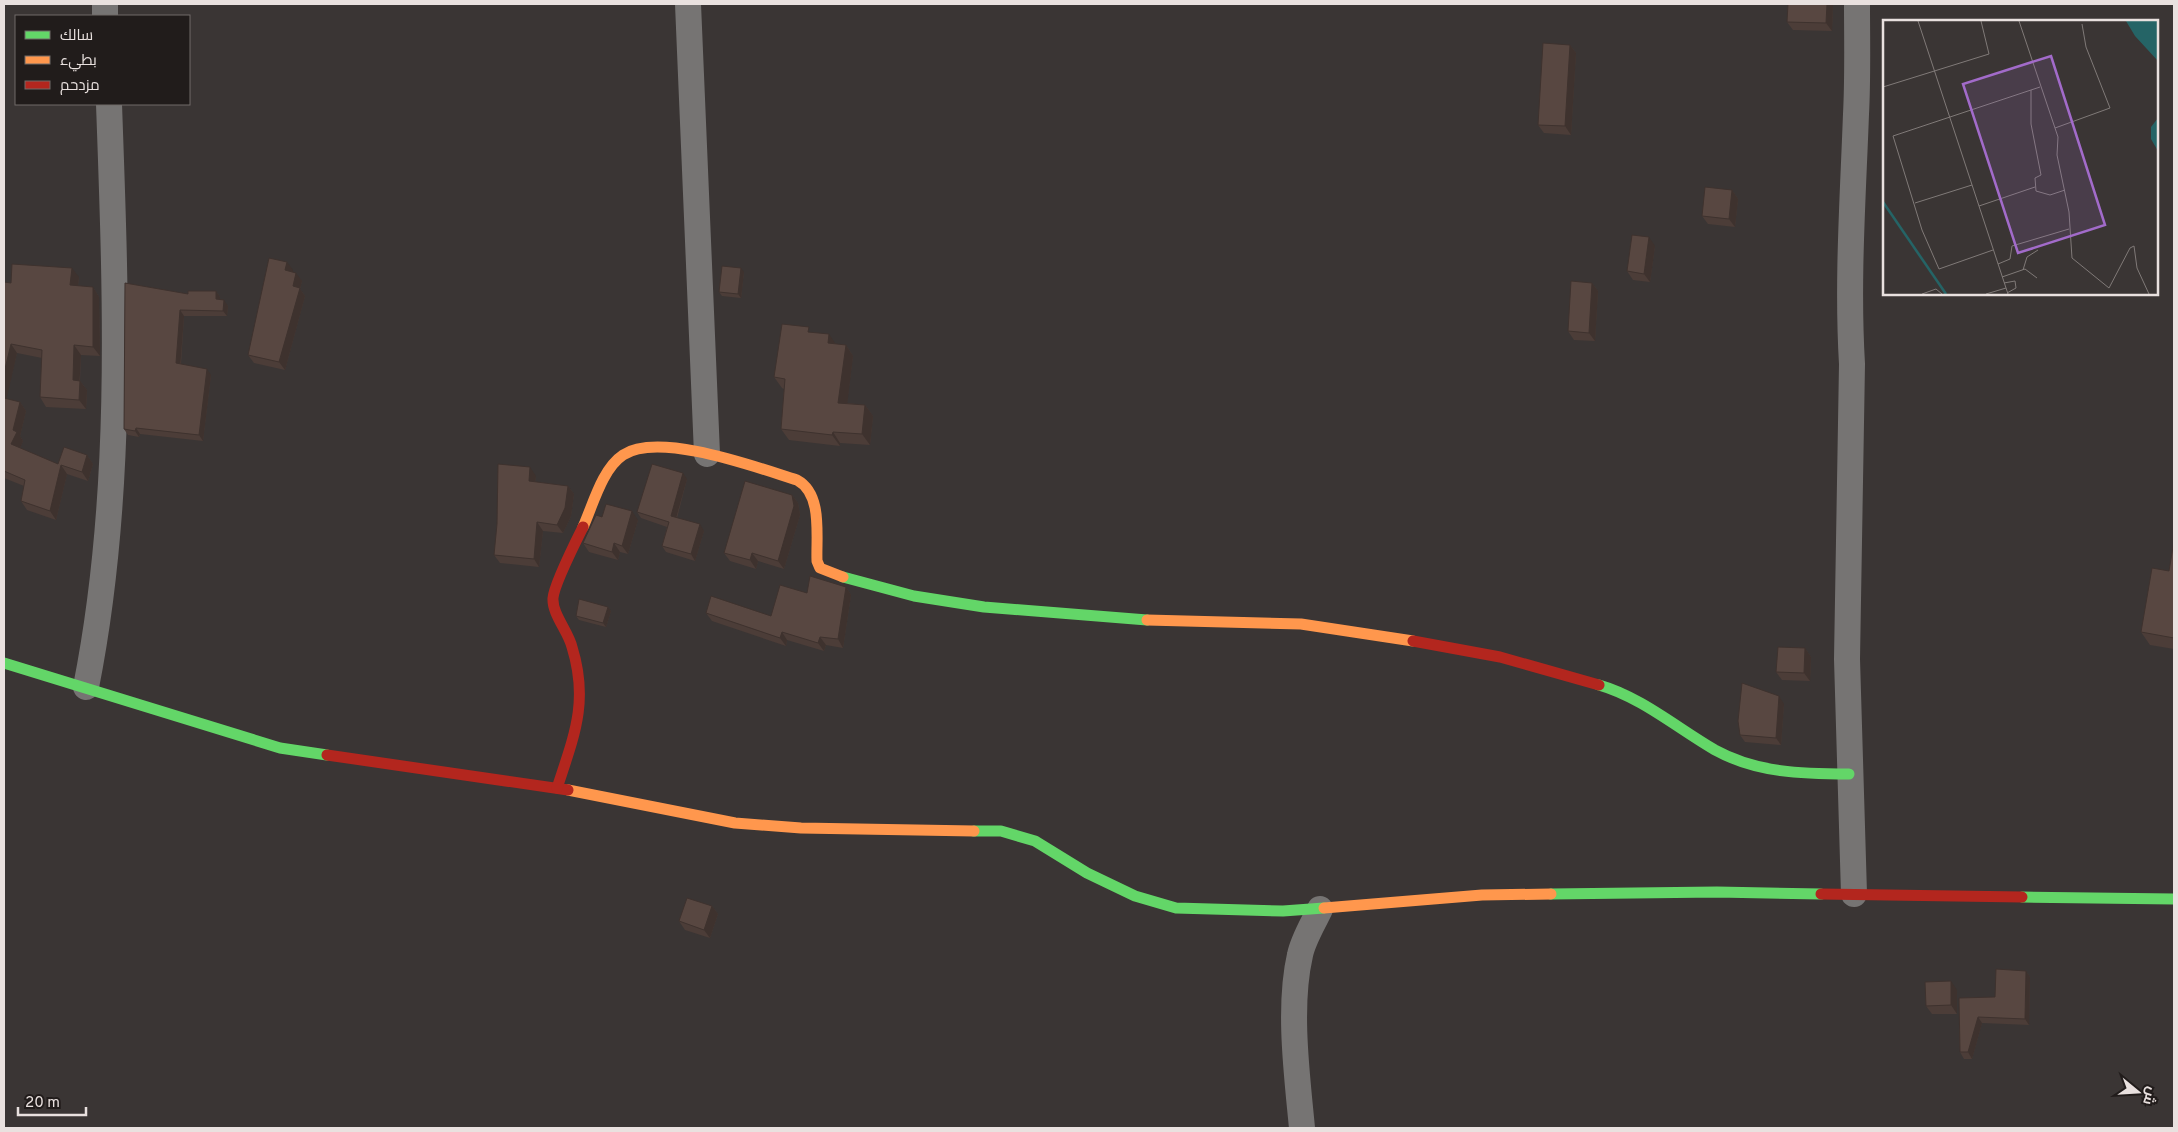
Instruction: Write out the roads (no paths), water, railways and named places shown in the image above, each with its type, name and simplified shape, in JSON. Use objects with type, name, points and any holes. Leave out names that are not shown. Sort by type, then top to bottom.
[{"type":"street","points":[[688,4],[707,454]]},
{"type":"street","points":[[1854,894],[1846,659],[1852,364],[1850,326],[1852,181],[1856,113],[1857,4]]},
{"type":"street","points":[[86,687],[99,621],[114,449],[116,280],[108,105]]},
{"type":"street","points":[[557,788],[581,712],[582,692],[577,662],[565,627],[558,618],[552,596],[604,481],[623,455],[638,448],[655,446],[707,454],[806,484],[812,493],[814,504],[817,561],[820,568],[827,572],[914,596],[984,607],[1165,621],[1301,624],[1468,650],[1575,678],[1625,694],[1718,750],[1765,769],[1800,774],[1849,774]]},
{"type":"street","points":[[4,663],[86,687],[158,712],[280,748],[557,788],[735,823],[801,828],[1001,831],[1035,841],[1087,873],[1155,903],[1198,910],[1320,909],[1482,895],[1718,892],[2174,899]]},
{"type":"street","points":[[1302,1128],[1296,1071],[1295,984],[1300,953],[1320,909]]}]
